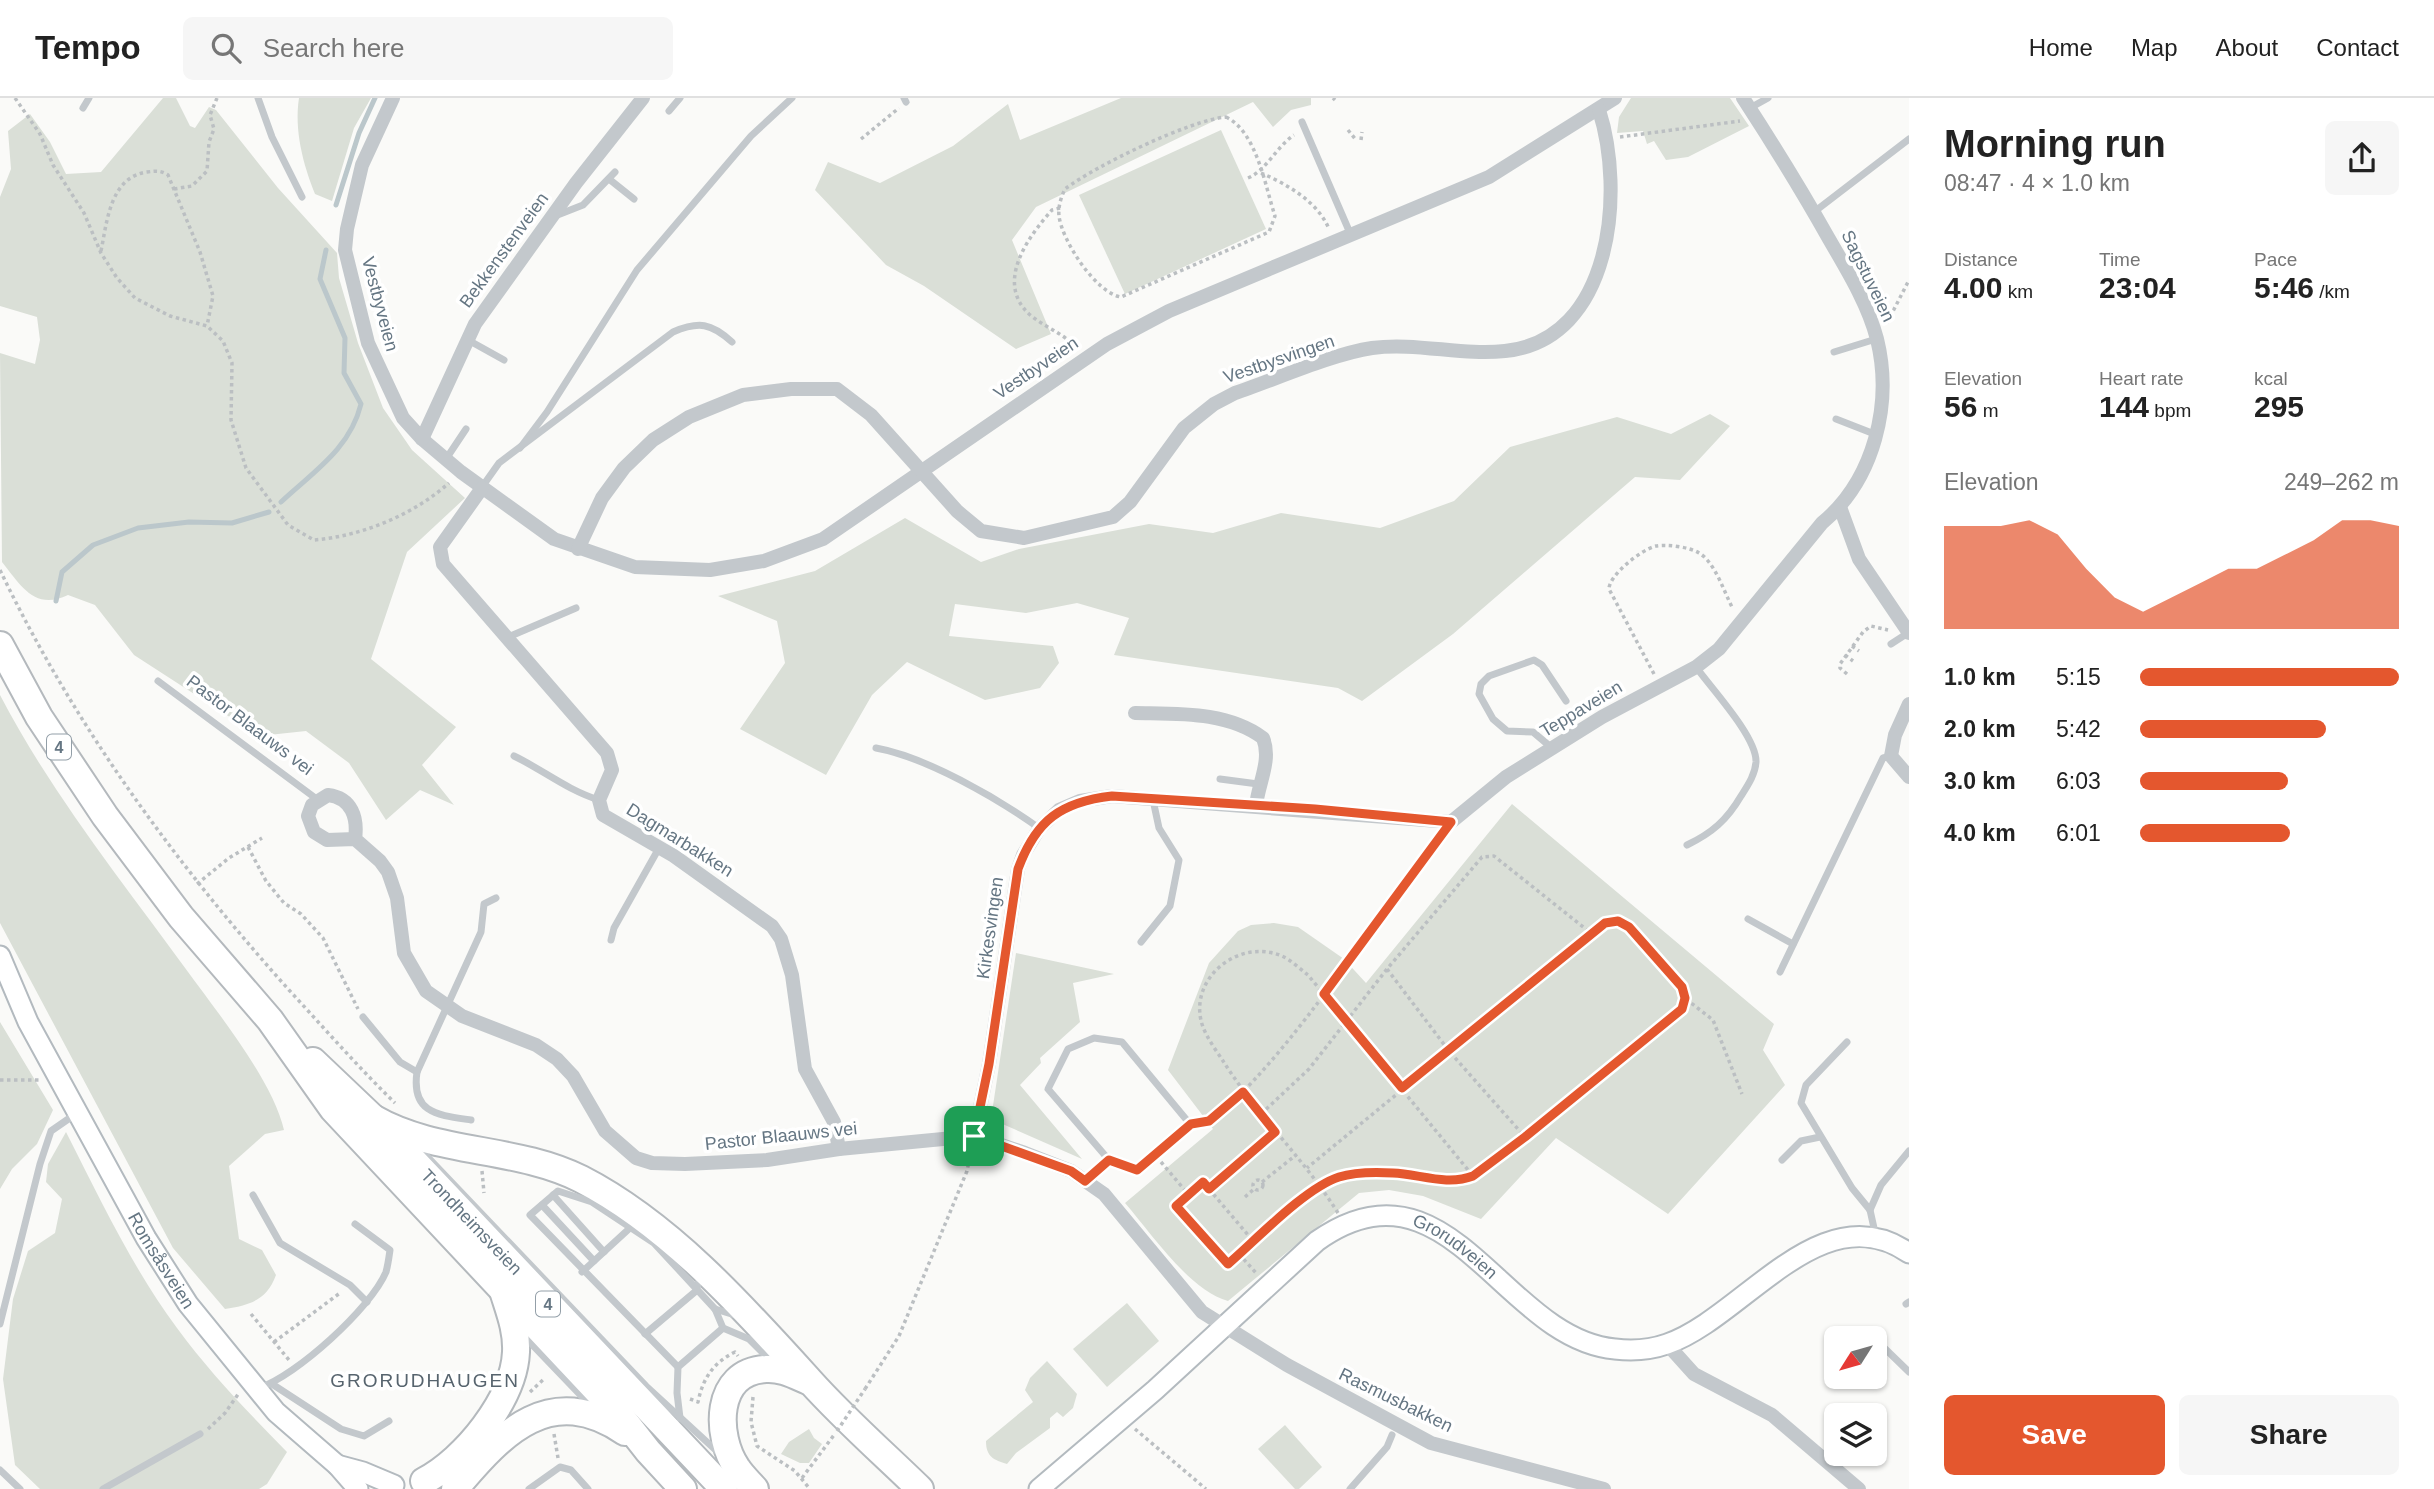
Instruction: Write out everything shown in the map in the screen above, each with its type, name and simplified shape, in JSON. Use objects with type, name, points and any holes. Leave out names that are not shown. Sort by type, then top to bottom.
[{"type":"highway","name":"Trondheimsveien","points":[[0,645],[39,717],[105,816],[181,917],[270,1020],[333,1109],[619,1414],[683,1489]]},
{"type":"highway","name":"Trondheimsveien","points":[[270,1020],[373,1118],[730,1479],[755,1489]]},
{"type":"highway","points":[[373,1118],[403,1134],[524,1159],[576,1177],[635,1211],[699,1280],[752,1319],[919,1489]]},
{"type":"highway","points":[[429,1485],[485,1424],[506,1392],[516,1360],[513,1324],[502,1289]]},
{"type":"highway","points":[[730,1479],[722,1423],[725,1396],[735,1384],[759,1370],[778,1370],[811,1382]]},
{"type":"highway","points":[[455,1489],[500,1442],[531,1418],[565,1409],[584,1411],[605,1420],[648,1451]]},
{"type":"street","name":"Vestbyveien","points":[[393,98],[362,165],[347,229],[345,250],[368,343],[403,418],[422,439],[461,472],[531,525],[578,549],[635,566],[668,570],[710,570],[764,561],[823,540],[1086,358],[1169,311],[1489,177],[1615,98]]},
{"type":"street","name":"Bekkenstenveien","points":[[422,439],[467,340],[492,299],[643,98]]},
{"type":"street","name":"Sagstuveien","points":[[1750,108],[1847,269],[1877,339],[1882,377],[1878,435],[1840,507]]},
{"type":"street","name":"Vestbysvingen","points":[[578,549],[602,498],[624,468],[653,440],[689,417],[743,395],[791,389],[837,390],[872,415],[957,511],[981,531],[1024,538],[1113,517],[1130,502],[1184,428],[1214,404],[1234,393],[1371,349],[1424,346],[1504,352],[1531,346],[1564,324],[1581,306],[1598,273],[1609,215],[1608,139],[1599,110]]},
{"type":"street","points":[[482,488],[450,528],[439,555],[452,576],[505,639],[607,752],[612,770],[599,800]]},
{"type":"street","name":"Teppaveien","points":[[1451,822],[1506,777],[1660,685],[1696,667],[1719,649],[1822,523],[1840,507]]},
{"type":"street","points":[[1840,507],[1859,559],[1902,637]]},
{"type":"street","points":[[1909,704],[1887,757],[1909,777]]},
{"type":"street","points":[[1135,713],[1210,717],[1254,732],[1265,744],[1266,757],[1258,784],[1256,806]]},
{"type":"street","name":"Pastor Blaauws vei","points":[[355,839],[356,819],[346,803],[328,795],[318,800],[308,816],[314,832],[327,840],[355,839],[380,861],[392,883],[401,940],[410,968],[426,991],[448,1009],[536,1045],[557,1059],[573,1076],[605,1131],[626,1153],[643,1161],[685,1164],[767,1160],[839,1149],[974,1136],[1071,1171],[1104,1194],[1202,1312],[1224,1328]]},
{"type":"street","name":"Kirkesvingen","points":[[974,1136],[989,1064],[1018,869],[1039,829],[1059,810],[1080,801],[1112,796],[1451,822]]},
{"type":"street","name":"Dagmarbakken","points":[[599,800],[604,815],[660,847],[761,916],[781,939],[792,975],[805,1069],[834,1122],[839,1149]]},
{"type":"street","name":"Romsåsveien","points":[[0,956],[28,1022],[164,1269],[212,1336],[256,1388],[295,1432],[337,1465],[358,1489]]},
{"type":"street","name":"Romsåsveien","points":[[0,987],[28,1022]]},
{"type":"street","name":"Grorudveien","points":[[1039,1489],[1224,1328],[1309,1248],[1345,1223],[1375,1216],[1411,1218],[1459,1245],[1549,1321],[1597,1347],[1628,1350],[1667,1344],[1697,1328],[1811,1249],[1840,1239],[1876,1237],[1909,1253]]},
{"type":"street","name":"Rasmusbakken","points":[[1224,1328],[1431,1443],[1604,1489]]},
{"type":"street","points":[[1667,1344],[1694,1374],[1772,1415],[1859,1489]]},
{"type":"street","name":"Romsåsveien","points":[[337,1465],[363,1472],[392,1487]]},
{"type":"street","points":[[392,1487],[409,1480],[429,1485]]},
{"type":"lane","points":[[83,108],[89,98]]},
{"type":"lane","points":[[258,98],[272,136],[302,197]]},
{"type":"lane","points":[[669,111],[680,98]]},
{"type":"lane","points":[[520,448],[547,412],[637,270],[751,136],[792,98]]},
{"type":"lane","points":[[1750,108],[1768,98]]},
{"type":"lane","points":[[1303,125],[1350,233]]},
{"type":"lane","points":[[1814,212],[1909,139]]},
{"type":"lane","points":[[552,217],[583,205],[615,172]]},
{"type":"lane","points":[[609,179],[634,199]]},
{"type":"lane","points":[[482,488],[499,463],[673,331],[693,324],[707,324],[718,329],[732,342]]},
{"type":"lane","points":[[1833,352],[1877,339]]},
{"type":"lane","points":[[467,340],[504,360]]},
{"type":"lane","points":[[1836,419],[1878,435]]},
{"type":"lane","points":[[446,459],[466,429]]},
{"type":"lane","points":[[505,639],[576,608]]},
{"type":"lane","points":[[1552,748],[1533,732],[1507,731],[1493,719],[1479,694],[1480,684],[1489,676],[1534,660],[1542,665],[1566,701]]},
{"type":"lane","points":[[1687,845],[1707,836],[1729,817],[1752,778],[1756,760],[1751,743],[1696,667]]},
{"type":"lane","name":"Pastor Blaauws vei","points":[[159,681],[318,800]]},
{"type":"lane","points":[[876,748],[910,756],[1017,812],[1039,829]]},
{"type":"lane","points":[[1780,972],[1887,757],[1874,754]]},
{"type":"lane","points":[[514,756],[546,771],[568,789],[599,800]]},
{"type":"lane","points":[[1220,779],[1258,784]]},
{"type":"lane","points":[[1141,942],[1170,906],[1179,860],[1159,828],[1153,798]]},
{"type":"lane","name":"Teppaveien","points":[[1353,956],[1451,822]]},
{"type":"lane","points":[[611,940],[660,847]]},
{"type":"lane","points":[[471,1121],[433,1111],[420,1104],[414,1092],[417,1072],[481,932],[484,904],[496,898]]},
{"type":"lane","points":[[1748,919],[1793,944]]},
{"type":"lane","points":[[363,1017],[400,1062],[417,1072]]},
{"type":"lane","points":[[1094,1038],[1122,1042],[1191,1124],[1137,1170],[1109,1160],[1048,1089],[1068,1049],[1094,1038]]},
{"type":"lane","points":[[1847,1042],[1806,1085],[1802,1094],[1804,1110],[1852,1188],[1870,1210],[1876,1237]]},
{"type":"lane","points":[[0,1324],[36,1177],[51,1131],[78,1113]]},
{"type":"lane","points":[[403,1134],[680,1419],[730,1479]]},
{"type":"lane","points":[[1782,1160],[1801,1141],[1820,1137]]},
{"type":"lane","points":[[1870,1210],[1881,1185],[1909,1151]]},
{"type":"lane","points":[[1085,1181],[1109,1160]]},
{"type":"lane","points":[[678,1367],[582,1272],[530,1215],[558,1191],[592,1202],[631,1227],[699,1280],[723,1328],[759,1346],[778,1370]]},
{"type":"lane","points":[[253,1195],[281,1244],[350,1285],[367,1302]]},
{"type":"lane","points":[[553,1195],[604,1252]]},
{"type":"lane","points":[[542,1205],[594,1261]]},
{"type":"lane","points":[[256,1388],[294,1367],[335,1335],[367,1302],[386,1272],[390,1250],[355,1224]]},
{"type":"lane","points":[[582,1272],[631,1227]]},
{"type":"lane","points":[[645,1334],[699,1280]]},
{"type":"lane","points":[[715,1309],[752,1319]]},
{"type":"lane","points":[[513,1324],[605,1420]]},
{"type":"lane","points":[[680,1419],[678,1367],[723,1328]]},
{"type":"lane","points":[[1887,1351],[1909,1372]]},
{"type":"lane","points":[[256,1388],[341,1429],[364,1436],[389,1421]]},
{"type":"lane","points":[[103,1489],[200,1434]]},
{"type":"lane","points":[[1350,1489],[1387,1447],[1392,1435]]},
{"type":"lane","points":[[529,1489],[560,1467],[571,1471],[588,1489]]},
{"type":"lane","points":[[0,1470],[20,1489]]},
{"type":"path","points":[[15,98],[40,134],[54,165],[83,213],[101,253],[117,278],[135,298],[170,316],[207,326],[223,341],[232,363],[231,421],[246,468],[288,525],[314,540],[361,532],[433,498],[461,472]]},
{"type":"path","points":[[174,189],[192,186],[207,170],[209,142],[214,129],[210,115],[217,98]]},
{"type":"path","points":[[861,139],[905,100]]},
{"type":"path","points":[[1608,139],[1750,108]]},
{"type":"path","points":[[1213,118],[1233,120],[1249,142],[1275,216],[1269,232],[1121,297],[1114,296],[1088,274],[1062,226],[1060,208],[1065,189],[1076,181],[1163,137],[1213,118]]},
{"type":"path","points":[[1248,178],[1261,173],[1269,158],[1303,125]]},
{"type":"path","points":[[1348,130],[1359,140],[1362,132]]},
{"type":"path","points":[[101,253],[114,198],[123,183],[140,173],[160,170],[168,175],[200,252],[213,296],[207,326]]},
{"type":"path","points":[[1261,173],[1295,191],[1317,209],[1325,218],[1334,240]]},
{"type":"path","points":[[1060,208],[1052,209],[1030,238],[1015,267],[1013,284],[1018,299],[1028,313],[1061,332],[1086,358]]},
{"type":"path","points":[[1877,339],[1909,280]]},
{"type":"path","points":[[1660,685],[1609,589],[1615,576],[1646,550],[1665,546],[1702,555],[1741,625]]},
{"type":"path","points":[[0,570],[20,614],[71,703],[197,884],[323,1027],[399,1107]]},
{"type":"path","points":[[1847,674],[1840,668],[1845,655],[1871,626],[1887,629],[1902,637]]},
{"type":"path","points":[[1852,646],[1859,651]]},
{"type":"path","points":[[1845,655],[1853,661]]},
{"type":"path","points":[[197,884],[262,838]]},
{"type":"path","points":[[248,847],[266,881],[278,896],[301,914],[323,938],[348,995],[363,1017]]},
{"type":"path","points":[[1261,1114],[1309,1069],[1346,1018],[1482,858],[1488,855],[1592,934]]},
{"type":"path","points":[[1254,1242],[1203,1182],[1176,1206],[1228,1264],[1240,1254],[1321,1185],[1358,1174],[1393,1173],[1457,1179],[1473,1176],[1682,1009],[1685,998],[1682,987],[1629,927],[1618,921],[1605,923],[1307,1168]]},
{"type":"path","points":[[1345,1223],[1321,1185],[1243,1092],[1203,1027],[1199,1008],[1202,990],[1209,976],[1221,964],[1234,958],[1249,953],[1281,956],[1308,975],[1473,1176]]},
{"type":"path","points":[[1191,1124],[1209,1121],[1243,1092],[1353,956]]},
{"type":"path","points":[[1387,969],[1449,1051],[1525,1137]]},
{"type":"path","points":[[1685,998],[1713,1020],[1742,1094]]},
{"type":"path","points":[[0,1080],[45,1080]]},
{"type":"path","points":[[1209,1189],[1275,1132]]},
{"type":"path","points":[[802,1478],[837,1431],[899,1336],[967,1171],[974,1136]]},
{"type":"path","points":[[1245,1197],[1254,1189],[1261,1190],[1262,1182],[1296,1155]]},
{"type":"path","points":[[482,1159],[484,1193]]},
{"type":"path","points":[[1167,1169],[1189,1195]]},
{"type":"path","points":[[1240,1254],[1258,1275]]},
{"type":"path","points":[[274,1342],[350,1285]]},
{"type":"path","points":[[251,1314],[294,1367]]},
{"type":"path","points":[[530,1392],[545,1378]]},
{"type":"path","points":[[525,1387],[536,1399]]},
{"type":"path","points":[[200,1434],[256,1388]]},
{"type":"path","points":[[753,1392],[751,1422],[757,1446],[787,1464],[810,1489]]},
{"type":"path","points":[[1134,1428],[1206,1489]]},
{"type":"path","points":[[553,1432],[560,1467]]},
{"type":"shaded area","points":[[163,98],[176,98],[190,126],[195,128],[209,107],[216,110],[278,188],[337,253],[339,278],[358,343],[383,408],[412,450],[465,498],[407,552],[371,659],[456,727],[422,765],[454,805],[420,790],[386,820],[349,763],[306,731],[259,736],[134,655],[95,605],[68,595],[46,600],[38,598],[23,587],[2,562],[0,353],[35,364],[40,340],[37,317],[0,306],[0,197],[11,169],[8,131],[30,114],[50,142],[66,174],[101,172]]},
{"type":"shaded area","points":[[299,98],[371,98],[354,128],[332,201],[315,194],[307,171],[299,135]]},
{"type":"shaded area","points":[[1121,98],[1311,98],[1311,105],[1291,110],[1273,127],[1253,102],[1036,207],[1012,240],[1051,334],[1016,349],[924,286],[886,265],[815,190],[828,162],[880,183],[953,146],[1008,104],[1020,140]]},
{"type":"shaded area","points":[[1631,98],[1730,98],[1749,126],[1688,157],[1666,160],[1654,141],[1647,144],[1643,131],[1617,133],[1619,117]]},
{"type":"shaded area","points":[[1221,130],[1266,229],[1125,294],[1079,195]]},
{"type":"shaded area","points":[[1710,414],[1730,426],[1680,480],[1635,477],[1453,634],[1362,701],[1338,688],[1114,655],[1129,618],[1077,603],[1026,613],[955,604],[949,636],[1053,646],[1059,663],[1040,688],[985,700],[907,662],[872,695],[826,775],[740,729],[785,663],[777,621],[718,596],[815,571],[905,518],[981,562],[1019,549],[1149,524],[1213,533],[1281,513],[1380,528],[1454,501],[1510,447],[1617,417],[1671,434]]},
{"type":"shaded area","points":[[0,695],[66,804],[245,1050],[278,1111],[284,1130],[265,1134],[229,1166],[239,1239],[262,1250],[276,1275],[268,1290],[250,1303],[225,1309],[173,1248],[0,923]]},
{"type":"shaded area","points":[[1512,804],[1774,1024],[1763,1050],[1785,1085],[1668,1214],[1556,1138],[1481,1219],[1423,1196],[1389,1190],[1359,1193],[1228,1301],[1214,1295],[1172,1260],[1125,1203],[1213,1129],[1168,1070],[1209,963],[1238,931],[1251,925],[1274,923],[1298,927],[1344,959],[1366,983]]},
{"type":"shaded area","points":[[1016,953],[1114,974],[1073,983],[1080,1022],[1040,1058],[1041,1063],[1020,1085],[1082,1159],[991,1119]]},
{"type":"shaded area","points":[[0,1022],[53,1110],[37,1144],[12,1169],[0,1189]]},
{"type":"shaded area","points":[[66,1132],[117,1232],[161,1305],[216,1376],[287,1452],[267,1484],[259,1489],[40,1489],[15,1465],[3,1379],[13,1299],[28,1251],[55,1233],[62,1199],[46,1182],[48,1164]]},
{"type":"shaded area","points":[[1127,1303],[1159,1341],[1107,1387],[1073,1349]]},
{"type":"shaded area","points":[[1047,1361],[1077,1394],[1073,1408],[1063,1417],[1057,1412],[1050,1418],[1050,1428],[1016,1453],[1007,1464],[995,1459],[987,1451],[986,1441],[1033,1402],[1025,1390],[1030,1378]]},
{"type":"shaded area","points":[[1285,1425],[1322,1467],[1299,1489],[1295,1489],[1258,1449]]},
{"type":"shaded area","points":[[809,1429],[814,1438],[822,1444],[809,1463],[800,1463],[781,1454],[789,1442]]},
{"type":"waterway","points":[[336,205],[359,133],[375,98]]},
{"type":"waterway","points":[[281,502],[339,447],[356,420],[361,404],[344,373],[345,338],[320,279],[326,250]]},
{"type":"waterway","points":[[56,601],[62,572],[93,545],[138,528],[189,522],[232,523],[269,512]]},
{"type":"district","name":"GRORUDHAUGEN","points":[[425,1380]]},
{"type":"route","points":[[1112,796],[1200,800],[1451,822],[1324,994],[1402,1088],[1605,923],[1618,921],[1629,927],[1682,987],[1685,998],[1682,1009],[1473,1176],[1464,1179],[1440,1179],[1393,1173],[1339,1177],[1321,1185],[1228,1264],[1176,1206],[1203,1182],[1209,1189],[1275,1132],[1243,1092],[1209,1121],[1191,1124],[1137,1170],[1109,1160],[1085,1181],[1071,1171],[974,1136],[989,1064],[1018,869],[1030,843],[1051,817],[1069,805],[1092,798],[1112,796]]}]
